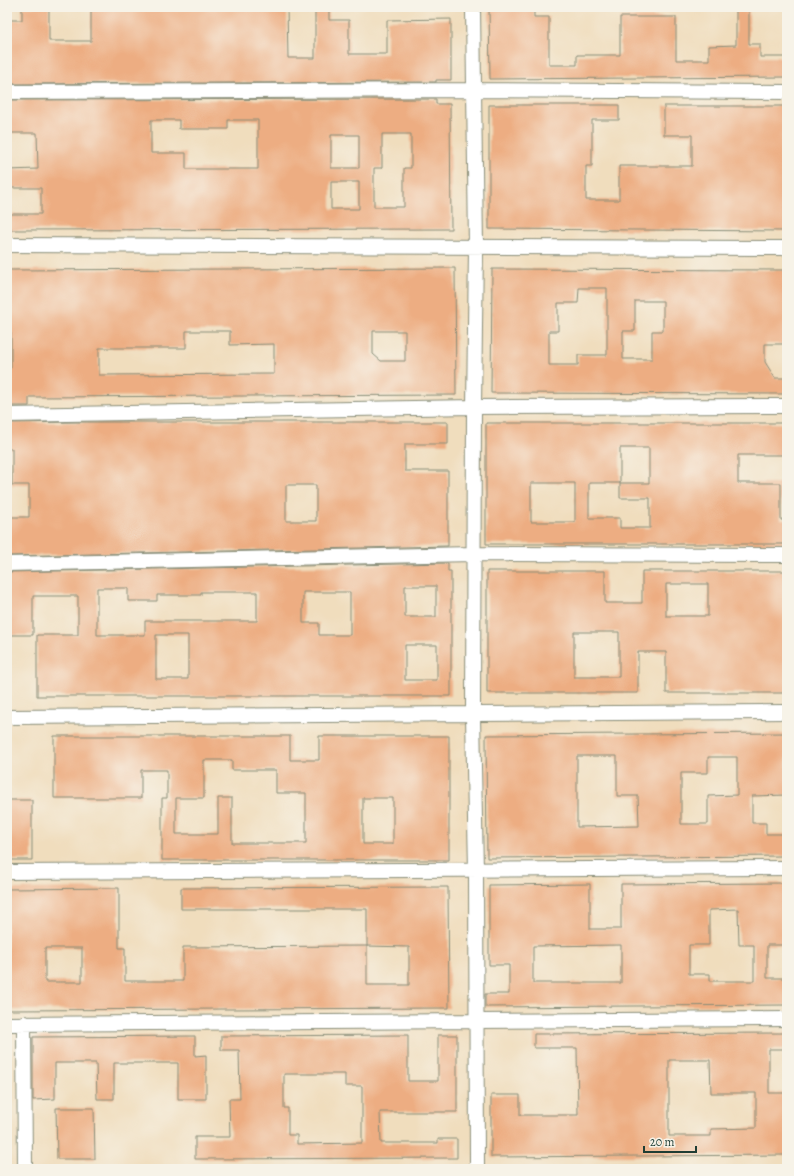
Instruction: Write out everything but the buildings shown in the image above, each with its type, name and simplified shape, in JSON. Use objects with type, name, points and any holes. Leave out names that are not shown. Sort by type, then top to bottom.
[{"type":"street","points":[[473,7],[476,248],[473,715],[478,1020],[477,1169]]},
{"type":"street","points":[[7,92],[473,90],[787,92]]},
{"type":"street","points":[[7,245],[787,248]]},
{"type":"street","points":[[7,415],[474,407],[787,406]]},
{"type":"street","points":[[7,564],[473,554],[787,555]]},
{"type":"street","points":[[7,717],[787,712]]},
{"type":"street","points":[[7,872],[476,871],[787,868]]},
{"type":"street","points":[[7,1024],[787,1019]]},
{"type":"street","points":[[24,1024],[25,1169]]}]
